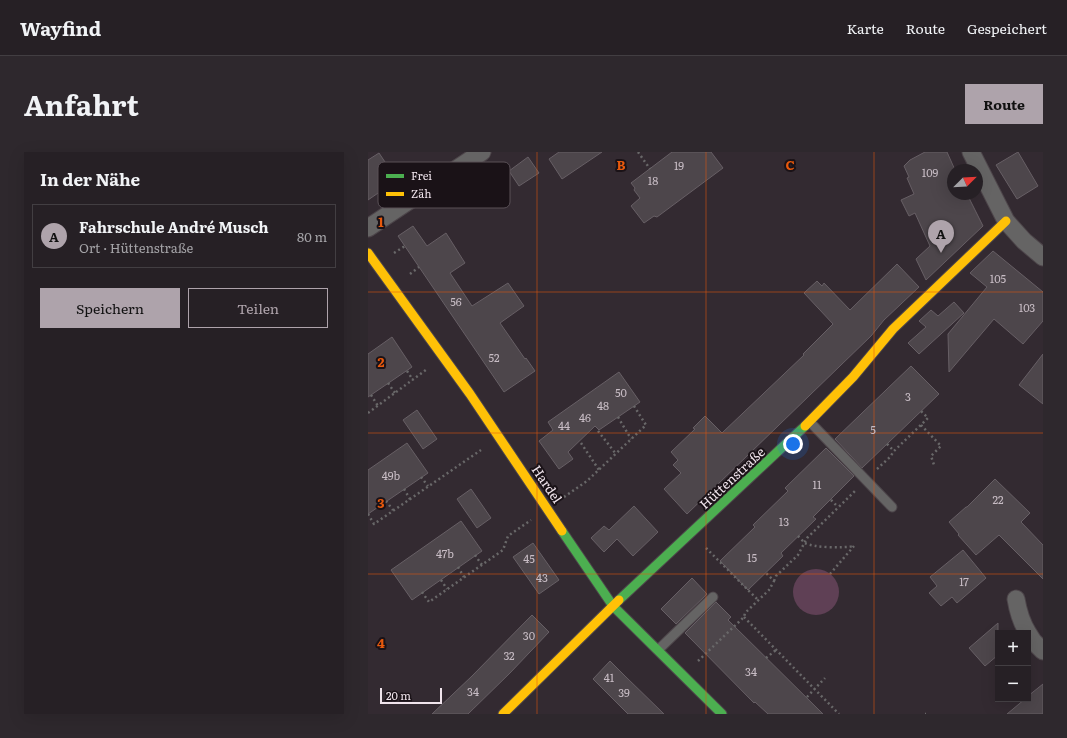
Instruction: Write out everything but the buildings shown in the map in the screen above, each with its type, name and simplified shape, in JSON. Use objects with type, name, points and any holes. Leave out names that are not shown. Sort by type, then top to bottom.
[{"type":"street","points":[[467,162],[482,152]]},
{"type":"street","points":[[971,152],[1006,221],[1024,241],[1043,257]]},
{"type":"street","points":[[368,228],[398,208]]},
{"type":"street","name":"Hüttenstraße","points":[[503,714],[614,606],[810,422],[844,388],[893,329],[1006,221]]},
{"type":"street","name":"Hardel","points":[[368,253],[500,437],[614,606],[722,714]]},
{"type":"street","points":[[1016,599],[1018,610],[1026,630]]},
{"type":"street","points":[[1031,638],[1043,651]]},
{"type":"lane","points":[[810,422],[892,507]]},
{"type":"lane","points":[[658,650],[713,597]]},
{"type":"path","points":[[638,152],[650,169]]},
{"type":"path","points":[[368,413],[444,357]]},
{"type":"path","points":[[407,371],[413,380]]},
{"type":"path","points":[[388,384],[395,393]]},
{"type":"path","points":[[371,395],[378,406]]},
{"type":"path","points":[[422,592],[429,602],[503,550],[508,536],[587,481],[646,425],[634,406]]},
{"type":"path","points":[[684,675],[744,617],[745,613],[768,590],[776,576],[798,555],[807,538],[928,418],[921,411]]},
{"type":"path","points":[[618,418],[631,439]]},
{"type":"path","points":[[920,425],[941,446],[931,456],[934,464]]},
{"type":"path","points":[[598,431],[616,454]]},
{"type":"path","points":[[368,514],[374,524],[500,437]]},
{"type":"path","points":[[581,443],[599,470]]},
{"type":"path","points":[[887,444],[894,451]]},
{"type":"path","points":[[421,477],[428,486]]},
{"type":"path","points":[[404,489],[410,499]]},
{"type":"path","points":[[831,500],[838,507]]},
{"type":"path","points":[[386,501],[393,510]]},
{"type":"path","points":[[692,533],[758,600]]},
{"type":"path","points":[[798,536],[805,543],[811,545],[844,548],[854,546],[830,574]]},
{"type":"path","points":[[476,555],[482,565]]},
{"type":"path","points":[[458,568],[464,577]]},
{"type":"path","points":[[766,573],[774,581]]},
{"type":"path","points":[[440,580],[447,589]]},
{"type":"path","points":[[744,617],[839,714]]},
{"type":"path","points":[[766,658],[776,650]]},
{"type":"path","points":[[807,697],[825,678]]},
{"type":"shaded area","points":[[816,569],[829,573],[835,579],[839,592],[835,605],[829,611],[816,615],[803,611],[797,605],[793,592],[797,579],[803,573]]},
{"type":"traffic: fast","points":[[619,600],[805,426]]},
{"type":"traffic: fast","points":[[562,531],[613,606],[722,714]]},
{"type":"traffic: slow","points":[[805,426],[853,377],[893,329],[1006,221]]},
{"type":"traffic: slow","points":[[368,253],[470,394],[562,531]]},
{"type":"traffic: slow","points":[[503,714],[619,600]]},
{"type":"place","name":"Fahrschule André Musch","points":[[941,253]]}]
